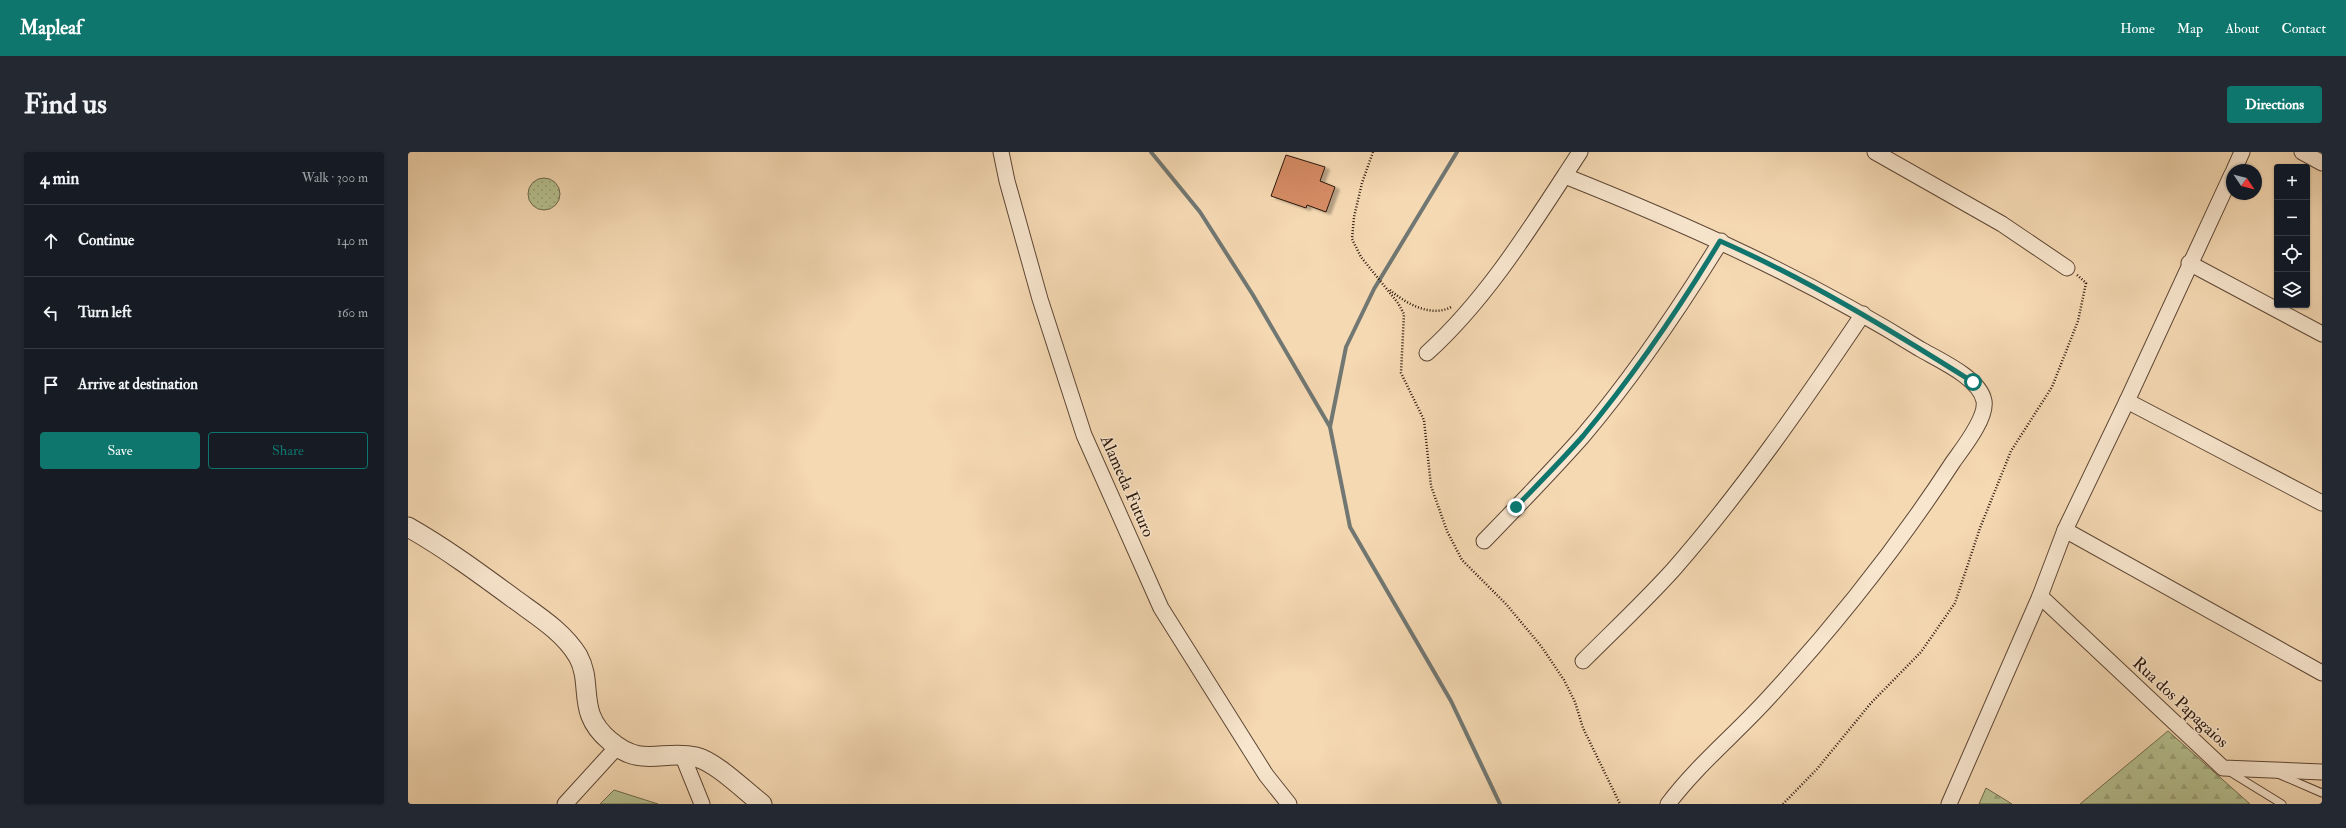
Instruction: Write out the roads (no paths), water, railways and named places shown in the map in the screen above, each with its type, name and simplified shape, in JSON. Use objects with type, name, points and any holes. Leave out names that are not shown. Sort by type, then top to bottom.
[{"type":"street","name":"Alameda Futuro","points":[[1001,152],[1007,181],[1040,299],[1084,435],[1161,608],[1266,775],[1289,804]]},
{"type":"street","points":[[1427,353],[1449,333],[1480,296],[1580,152]]},
{"type":"street","points":[[1875,152],[2002,224],[2067,268]]},
{"type":"street","points":[[2237,164],[2242,152]]},
{"type":"street","points":[[2302,152],[2322,163]]},
{"type":"street","points":[[1564,176],[1720,241],[1863,314],[1973,382],[1984,399],[1985,408],[1982,417],[1936,490],[1861,592],[1808,655],[1756,712],[1691,776],[1668,804]]},
{"type":"street","points":[[1949,804],[2040,596],[2065,530],[2127,401],[2189,263],[2226,186]]},
{"type":"street","points":[[1484,541],[1582,436],[1620,389],[1662,332],[1720,241]]},
{"type":"street","points":[[2189,263],[2322,334]]},
{"type":"street","points":[[1583,661],[1672,571],[1717,517],[1764,457],[1863,314]]},
{"type":"street","points":[[2127,401],[2322,503]]},
{"type":"street","points":[[408,527],[485,578],[561,634],[579,658],[586,701],[592,720],[602,734],[617,747],[636,755],[692,756],[702,759],[762,804]]},
{"type":"street","points":[[2065,530],[2322,673]]},
{"type":"street","name":"Rua dos Papagaios","points":[[2040,596],[2223,768],[2322,772]]},
{"type":"street","points":[[565,804],[617,747]]},
{"type":"street","points":[[683,757],[702,804]]},
{"type":"lane","points":[[2223,768],[2280,803]]},
{"type":"lane","points":[[2269,770],[2322,793]]},
{"type":"waterway","points":[[1151,152],[1200,212],[1253,295],[1330,427]]},
{"type":"waterway","points":[[1457,152],[1374,289],[1346,347],[1330,427],[1350,527],[1451,701],[1500,804]]}]
